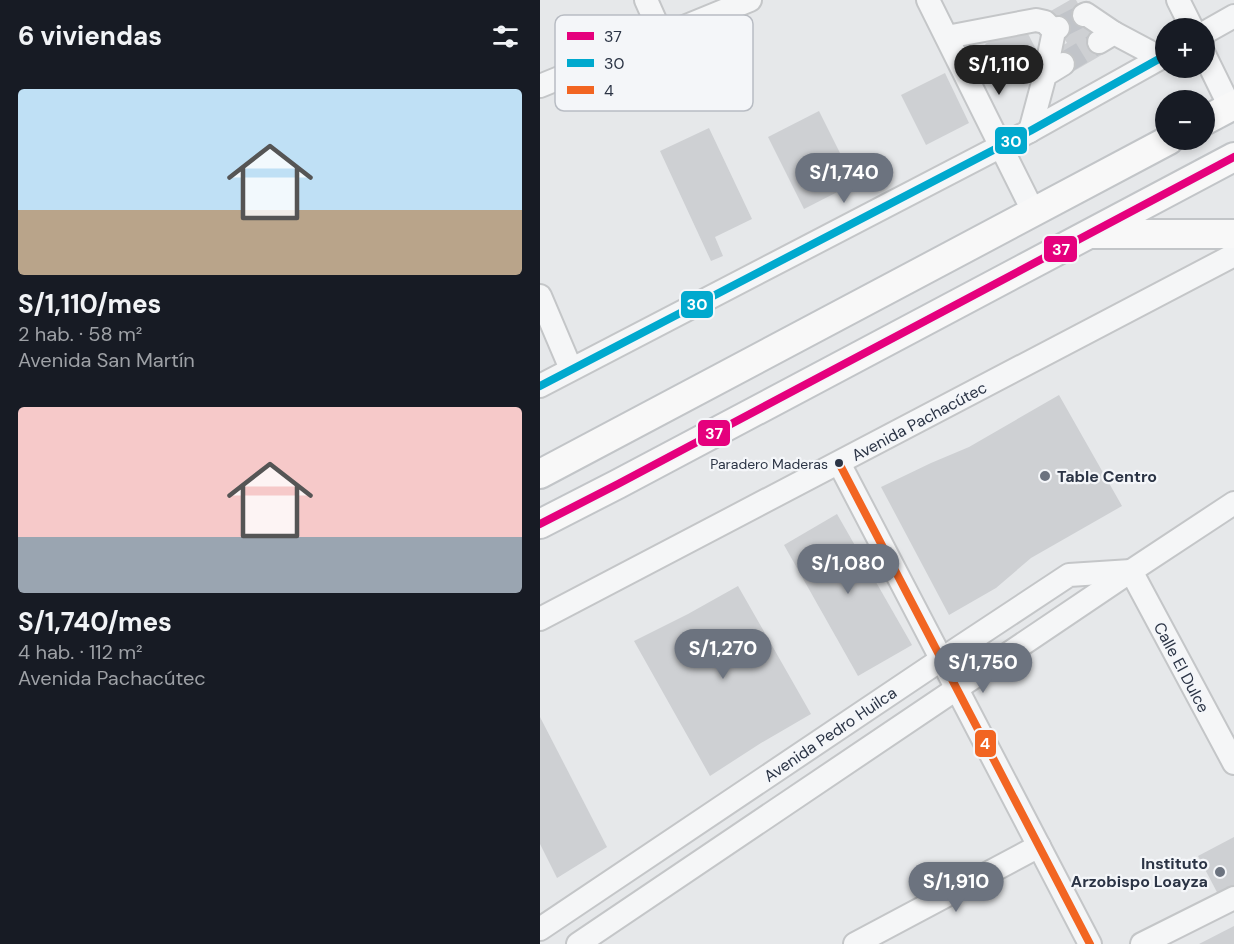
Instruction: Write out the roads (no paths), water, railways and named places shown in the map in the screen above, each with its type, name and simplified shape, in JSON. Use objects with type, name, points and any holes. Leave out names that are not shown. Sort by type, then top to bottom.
[{"type":"main road","points":[[1215,115],[1232,106]]},
{"type":"main road","points":[[540,474],[1155,147]]},
{"type":"main road","points":[[540,524],[1234,157]]},
{"type":"main road","points":[[1088,234],[1234,234]]},
{"type":"street","points":[[646,0],[653,15]]},
{"type":"street","points":[[713,15],[750,0]]},
{"type":"street","points":[[928,0],[1033,211]]},
{"type":"street","points":[[1179,0],[1187,18]]},
{"type":"street","points":[[1084,15],[1086,14],[1106,38],[1155,53]]},
{"type":"street","points":[[1215,27],[1234,16]]},
{"type":"street","points":[[947,38],[1036,20],[1045,22],[1056,29],[1054,69],[1030,131]]},
{"type":"street","points":[[540,386],[1030,131],[1155,61]]},
{"type":"street","points":[[1215,74],[1232,106]]},
{"type":"street","points":[[540,86],[555,80]]},
{"type":"street","name":"Avenida Pachacútec","points":[[540,619],[1234,255]]},
{"type":"street","points":[[540,296],[571,369]]},
{"type":"street","points":[[839,463],[1090,944]]},
{"type":"street","points":[[578,944],[1234,502]]},
{"type":"street","name":"Avenida Pedro Huilca","points":[[540,929],[1069,575],[1131,571]]},
{"type":"street","name":"Calle El Dulce","points":[[1131,571],[1234,763]]},
{"type":"street","points":[[855,944],[1039,846]]},
{"type":"street","points":[[1142,944],[1234,898]]},
{"type":"tunnel","points":[[1058,28],[1084,15]]},
{"type":"tunnel","points":[[1063,64],[1099,42]]},
{"type":"place","name":"Paradero Maderas","points":[[839,463]]},
{"type":"place","name":"Table Centro","points":[[1045,476]]},
{"type":"place","name":"Instituto Arzobispo Loayza","points":[[1220,872]]}]
